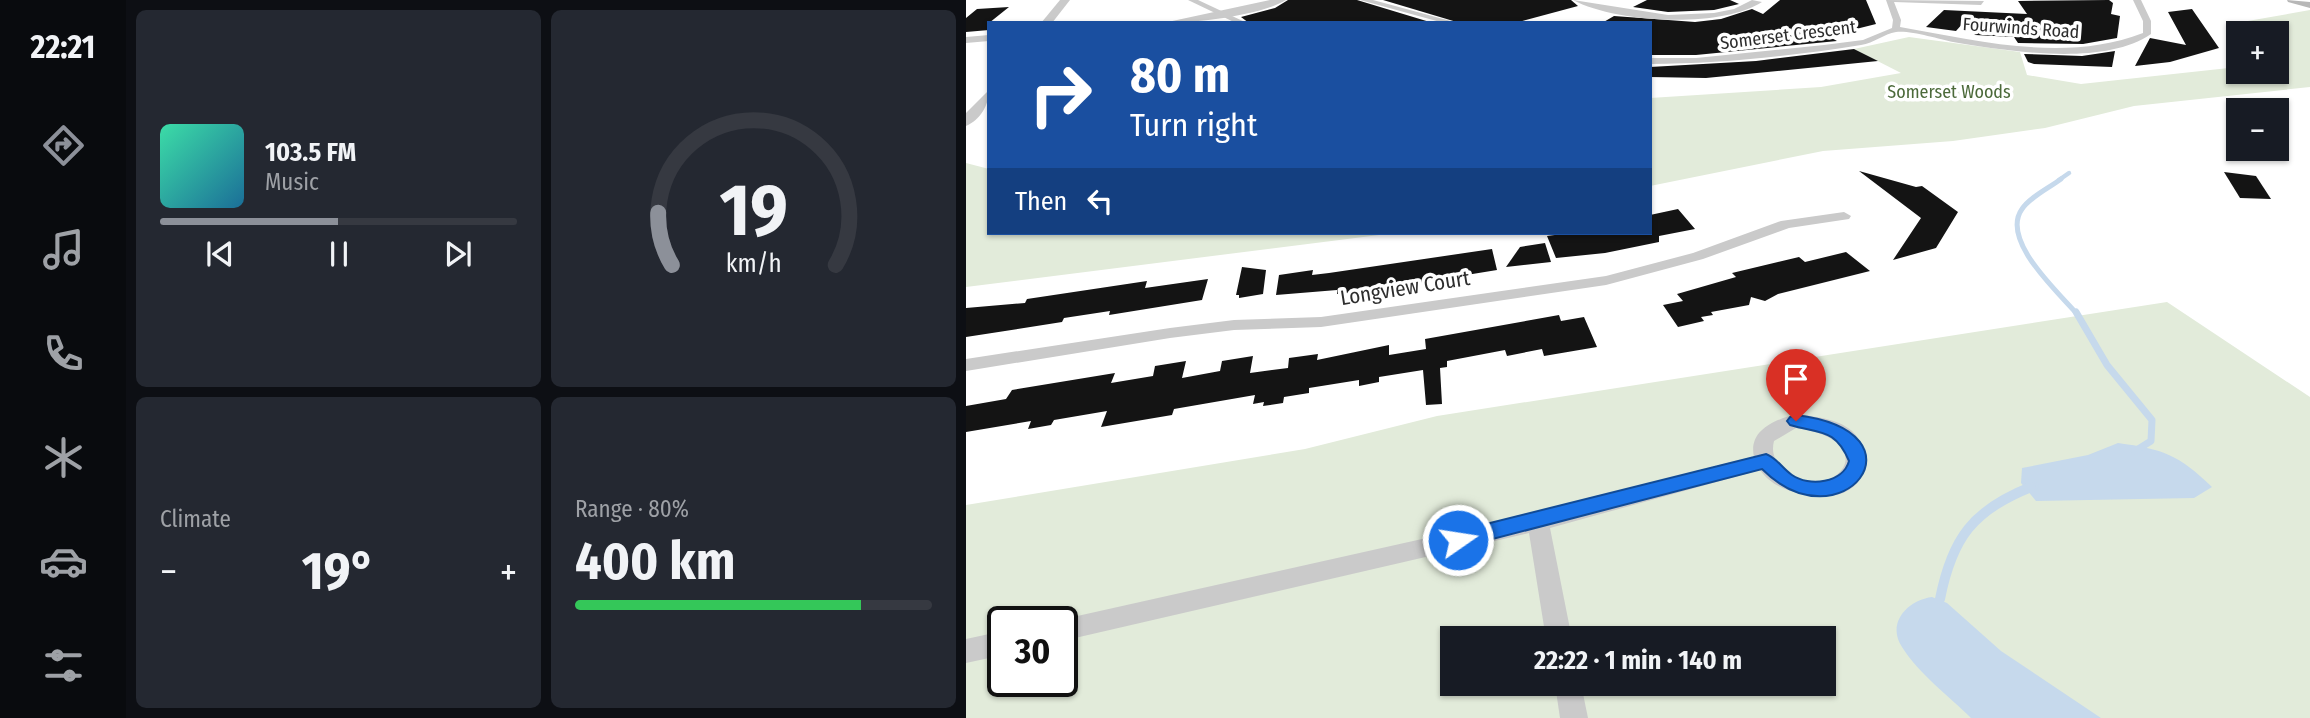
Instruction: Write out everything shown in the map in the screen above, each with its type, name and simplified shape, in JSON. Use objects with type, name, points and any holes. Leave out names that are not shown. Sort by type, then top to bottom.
[{"type":"main road","points":[[2292,0],[2310,5]]},
{"type":"street","points":[[1048,21],[1065,0]]},
{"type":"street","points":[[1192,0],[1239,21]]},
{"type":"street","points":[[1181,21],[1225,14],[1281,0]]},
{"type":"street","points":[[1364,0],[1446,21]]},
{"type":"street","points":[[1577,0],[1629,13],[1678,17],[1737,11],[1758,2],[1756,0]]},
{"type":"street","points":[[1896,30],[1897,20],[1891,0],[1981,3]]},
{"type":"street","name":"Fourwinds Road","points":[[1896,30],[2008,46],[2066,50],[2112,46],[2147,34],[2147,21],[2137,0]]},
{"type":"street","name":"Somerset Crescent","points":[[1652,61],[1696,61],[1824,48],[1865,42],[1896,30]]},
{"type":"street","points":[[966,40],[987,38]]},
{"type":"street","points":[[966,122],[987,96]]},
{"type":"street","name":"Longview Court","points":[[966,365],[1170,333],[1234,325],[1321,322],[1605,280],[1698,256],[1786,224],[1844,216]]},
{"type":"street","points":[[1803,421],[1838,431],[1856,450],[1858,461],[1856,472],[1847,481],[1819,489],[1786,481],[1766,461],[1762,449],[1772,430],[1783,424],[1803,421]]},
{"type":"street","points":[[1078,625],[1538,522],[1766,461]]},
{"type":"street","points":[[1538,522],[1557,626]]},
{"type":"street","points":[[966,651],[987,646]]},
{"type":"street","points":[[1569,696],[1574,718]]},
{"type":"green space","name":"Somerset Woods","points":[[2310,10],[2310,87],[2134,106],[2045,128],[1953,141],[1823,151],[1652,186],[1652,98],[1821,87],[1901,73],[1854,49],[1909,37],[2020,52],[2027,75],[2081,84],[2226,68],[2226,84],[2289,84],[2289,21],[2248,21]]},
{"type":"green space","points":[[966,163],[987,168],[987,235],[1379,235],[966,287]]},
{"type":"green space","points":[[2167,302],[2310,397],[2310,718],[966,718],[966,505],[1305,449],[1437,416]]},
{"type":"water","points":[[2118,443],[2170,455],[2190,467],[2212,487],[2194,498],[2036,501],[2021,483],[2022,468],[2088,455]]},
{"type":"water","points":[[1932,597],[1947,603],[2001,651],[2101,718],[1971,718],[1917,666],[1898,638],[1898,621],[1902,614],[1915,603]]},
{"type":"building","points":[[1288,0],[1357,0],[1426,21],[1246,21],[1241,17],[1275,8]]},
{"type":"building","points":[[1383,0],[1571,0],[1578,6],[1522,21],[1453,21]]},
{"type":"building","points":[[1647,0],[1730,0],[1739,4],[1714,10],[1668,12],[1633,7]]},
{"type":"building","points":[[1780,0],[1866,0],[1876,24],[1828,36],[1837,41],[1696,55],[1652,55],[1652,21],[1605,21],[1614,16],[1695,22],[1721,19],[1752,9],[1763,14]]},
{"type":"building","points":[[2109,0],[2113,3],[2111,14],[2120,16],[2117,38],[2083,44],[2018,43],[2014,37],[1975,35],[1964,22],[1956,31],[1926,27],[1944,10],[2027,14],[2018,1]]},
{"type":"building","points":[[1009,7],[992,21],[987,21],[987,30],[966,32],[966,18],[977,9]]},
{"type":"building","points":[[2192,9],[2219,48],[2170,62],[2135,66],[2150,38],[2186,45],[2168,12]]},
{"type":"building","points":[[1854,49],[1878,61],[1706,78],[1652,77],[1652,67],[1756,61]]},
{"type":"building","points":[[2115,51],[2112,67],[2034,64],[2028,62],[2024,54],[2082,56]]},
{"type":"building","points":[[1859,171],[1916,187],[1922,186],[1958,212],[1936,248],[1893,260],[1921,218]]},
{"type":"building","points":[[2224,172],[2256,176],[2271,199],[2240,198]]},
{"type":"building","points":[[1678,209],[1695,229],[1659,236],[1659,242],[1605,253],[1556,258],[1547,236],[1652,235],[1652,215]]},
{"type":"building","points":[[1545,243],[1551,262],[1506,267],[1520,247]]},
{"type":"building","points":[[1492,249],[1497,270],[1362,292],[1337,294],[1337,290],[1276,295],[1279,275],[1313,270],[1312,275],[1329,273]]},
{"type":"building","points":[[1846,252],[1870,271],[1778,294],[1765,301],[1751,297],[1749,305],[1711,312],[1713,315],[1701,317],[1704,321],[1678,327],[1663,305],[1683,301],[1677,294],[1736,277],[1732,273],[1799,257],[1805,262]]},
{"type":"building","points":[[1242,267],[1266,270],[1263,294],[1239,298],[1239,295],[1236,295]]},
{"type":"building","points":[[1208,279],[1202,300],[1109,315],[1110,311],[1064,318],[1062,322],[966,337],[966,308],[1025,303],[1027,299],[1147,281],[1145,288]]},
{"type":"building","points":[[1559,315],[1561,321],[1584,317],[1597,347],[1544,356],[1542,349],[1507,356],[1505,350],[1447,361],[1447,367],[1440,368],[1442,404],[1426,405],[1423,370],[1379,377],[1379,382],[1359,386],[1359,380],[1309,388],[1309,393],[1284,397],[1283,403],[1263,406],[1264,402],[1253,404],[1255,395],[1174,409],[1172,415],[1101,427],[1107,411],[1054,420],[1051,425],[1028,429],[1031,421],[966,432],[966,406],[1006,399],[1012,390],[1115,373],[1111,383],[1153,376],[1155,366],[1186,361],[1182,378],[1220,371],[1222,361],[1253,356],[1250,373],[1288,368],[1289,358],[1318,354],[1317,360],[1389,345],[1389,355],[1426,349],[1425,339]]},
{"type":"waterway","points":[[2059,180],[2069,173]]},
{"type":"waterway","points":[[2061,179],[2025,205],[2017,222],[2019,235],[2034,265],[2077,314]]},
{"type":"waterway","points":[[2076,312],[2107,365],[2152,420],[2151,441],[2135,451]]},
{"type":"waterway","points":[[2027,489],[2035,486]]},
{"type":"waterway","points":[[1940,599],[1951,559],[1968,529],[1994,506],[2031,487]]},
{"type":"route","points":[[1458,540],[1538,522],[1766,461],[1773,472],[1802,487],[1835,487],[1847,481],[1856,472],[1858,461],[1856,450],[1849,440],[1825,425],[1796,421]]}]
